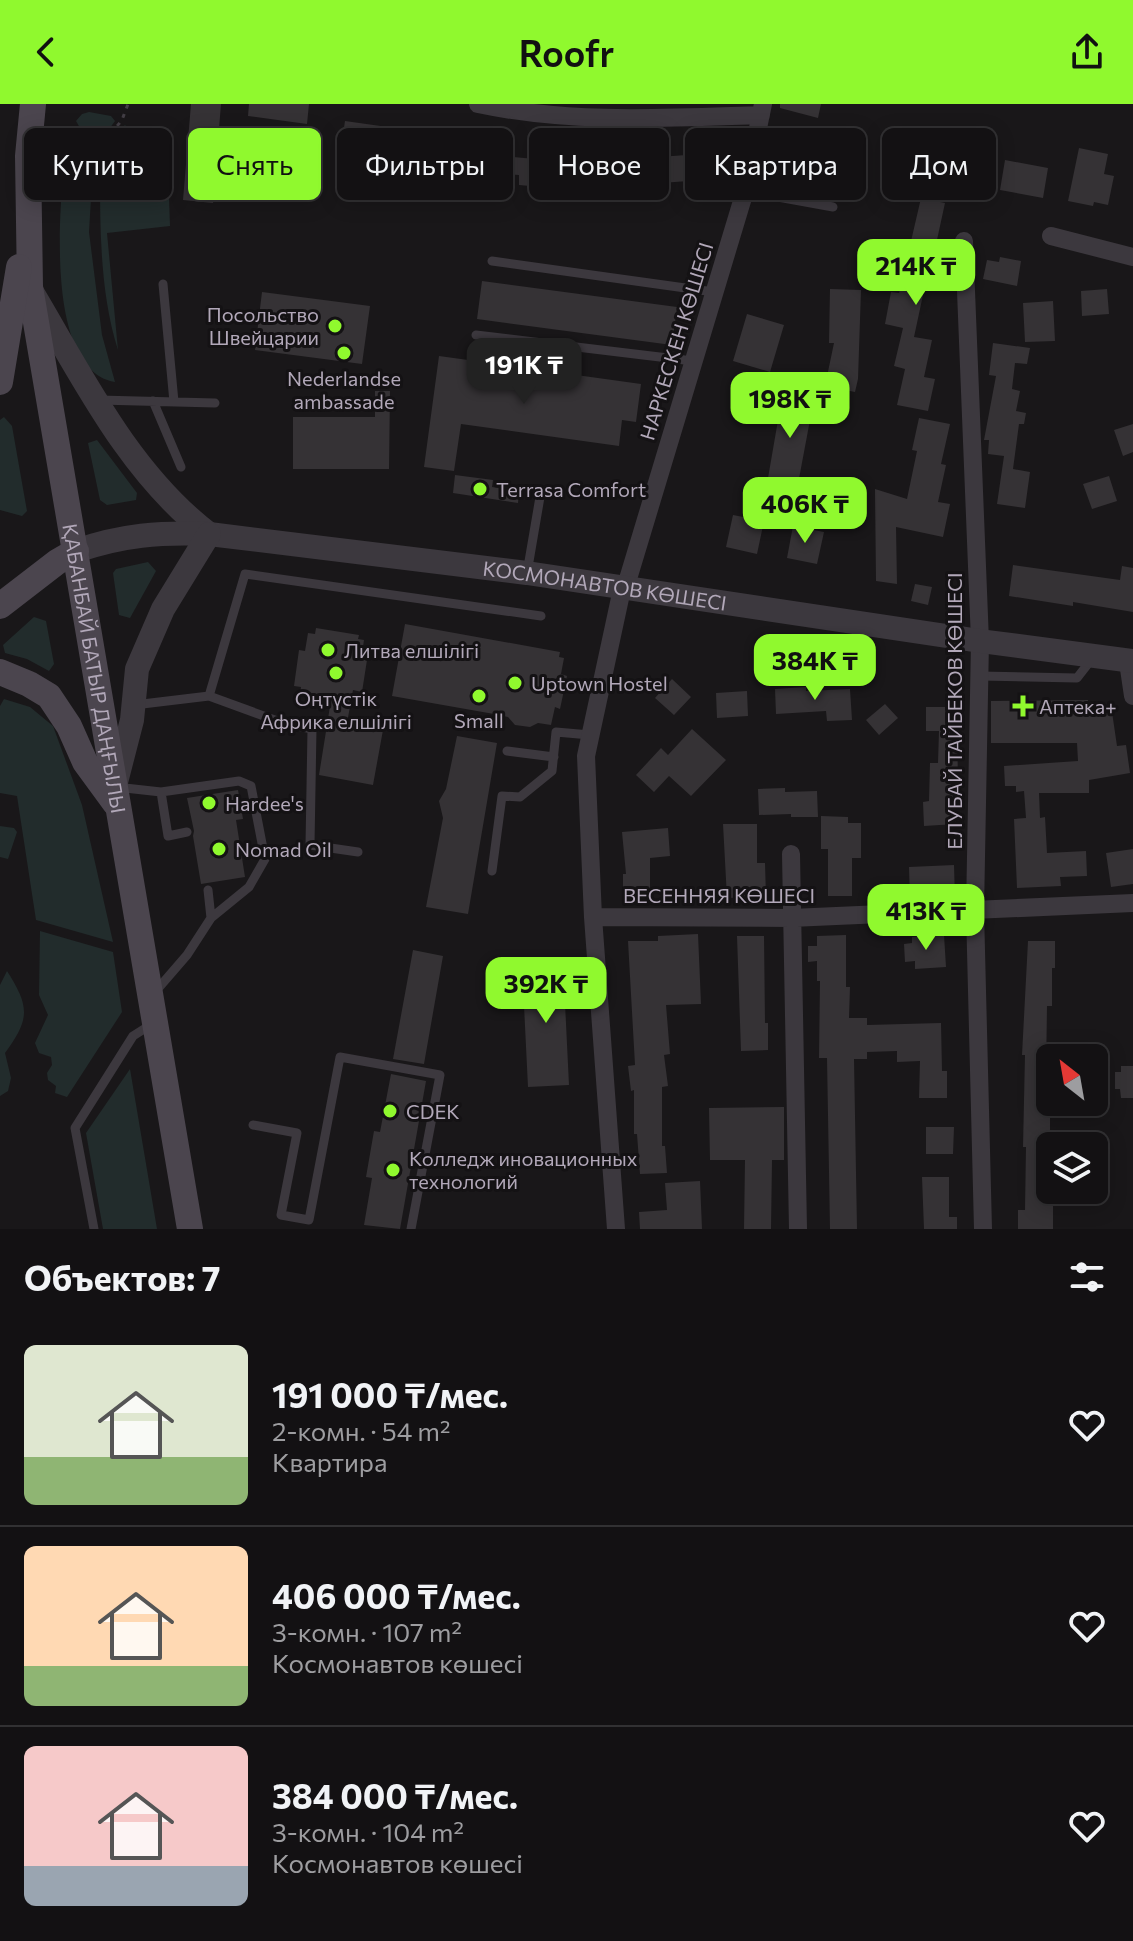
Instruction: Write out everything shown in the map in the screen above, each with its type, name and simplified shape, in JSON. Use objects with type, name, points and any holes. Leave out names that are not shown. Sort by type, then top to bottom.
[{"type":"main road","name":"ҚАБАНБАЙ БАТЫР ДАҢҒЫЛЫ","points":[[33,104],[28,156],[30,287],[190,1229]]},
{"type":"main road","points":[[0,382],[29,208]]},
{"type":"main road","points":[[0,606],[76,551]]},
{"type":"main road","points":[[0,672],[49,696],[69,726],[85,762],[116,797]]},
{"type":"street","points":[[478,104],[612,112],[762,109]]},
{"type":"street","name":"НАРКЕСКЕН КӨШЕСІ","points":[[616,1229],[593,917],[586,756],[622,589],[628,579],[742,200]]},
{"type":"street","points":[[1051,236],[1132,262]]},
{"type":"street","name":"ЕЛУБАЙ ТАЙБЕКОВ КӨШЕСІ","points":[[964,241],[980,641],[975,911],[983,1229]]},
{"type":"street","points":[[30,287],[95,399],[137,458],[191,520],[209,534],[158,621],[137,669],[132,720],[116,797]]},
{"type":"street","name":"КОСМОНАВТОВ КӨШЕСІ","points":[[76,551],[110,539],[165,532],[209,534],[527,573],[1130,662]]},
{"type":"street","points":[[1130,662],[1133,696]]},
{"type":"street","points":[[791,854],[798,1229]]},
{"type":"street","name":"ВЕСЕННЯЯ КӨШЕСІ","points":[[593,917],[791,918],[1133,903]]},
{"type":"lane","points":[[794,200],[833,207]]},
{"type":"lane","points":[[492,261],[714,292]]},
{"type":"lane","points":[[163,284],[174,402]]},
{"type":"lane","points":[[476,335],[693,361]]},
{"type":"lane","points":[[95,399],[215,403]]},
{"type":"lane","points":[[153,401],[181,467]]},
{"type":"lane","points":[[527,573],[540,497]]},
{"type":"lane","points":[[209,696],[245,574],[541,616]]},
{"type":"lane","points":[[980,676],[1077,678],[1093,657]]},
{"type":"lane","points":[[134,705],[209,696],[283,723],[312,729],[310,845],[358,852]]},
{"type":"lane","points":[[492,871],[502,796],[520,797],[552,771],[556,732],[590,735]]},
{"type":"lane","points":[[507,751],[554,757]]},
{"type":"lane","points":[[94,1229],[75,1128],[211,918],[249,887],[265,859],[251,786],[239,781],[116,797]]},
{"type":"lane","points":[[161,792],[168,836],[187,832]]},
{"type":"lane","points":[[208,890],[211,918]]},
{"type":"lane","points":[[253,1125],[297,1133],[281,1215],[309,1220],[340,1057],[440,1075],[411,1229]]},
{"type":"path","points":[[116,128],[128,104]]},
{"type":"shaded area","points":[[89,112],[111,116],[115,121],[110,128],[80,128],[76,121]]},
{"type":"shaded area","points":[[61,200],[91,200],[89,232],[102,335],[115,382],[91,370],[75,344],[65,310],[60,270]]},
{"type":"shaded area","points":[[100,200],[169,200],[170,226],[107,233],[118,350],[108,309]]},
{"type":"shaded area","points":[[4,417],[12,426],[27,511],[22,516],[0,510],[0,420]]},
{"type":"shaded area","points":[[97,440],[137,493],[136,500],[107,505],[100,500],[88,443]]},
{"type":"shaded area","points":[[148,562],[156,571],[130,618],[119,615],[113,573],[116,569]]},
{"type":"shaded area","points":[[34,617],[46,621],[54,664],[49,671],[27,659],[5,653],[3,645]]},
{"type":"shaded area","points":[[4,699],[30,707],[53,726],[82,805],[113,942],[36,920],[17,796],[0,793],[0,706]]},
{"type":"shaded area","points":[[0,826],[14,828],[17,832],[8,859],[0,857]]},
{"type":"shaded area","points":[[40,931],[113,952],[122,1012],[67,1097],[55,1093],[56,1086],[48,1080],[47,1073],[52,1065],[51,1057],[39,1053],[35,1043],[48,1015],[39,995]]},
{"type":"shaded area","points":[[7,971],[20,994],[24,1013],[19,1031],[5,1053],[11,1078],[8,1091],[0,1096],[0,985]]},
{"type":"shaded area","points":[[130,1069],[157,1229],[103,1229],[86,1133]]},
{"type":"building","points":[[191,104],[221,104],[219,128],[189,128]]},
{"type":"building","points":[[249,104],[309,104],[307,124],[248,116]]},
{"type":"building","points":[[780,104],[821,104],[818,118],[780,108]]},
{"type":"building","points":[[345,121],[395,128],[344,128]]},
{"type":"building","points":[[188,140],[188,200],[213,200],[213,203],[183,200]]},
{"type":"building","points":[[1079,148],[1108,154],[1104,174],[1114,176],[1108,205],[1094,202],[1093,206],[1068,201]]},
{"type":"building","points":[[685,155],[685,181],[669,182],[669,156]]},
{"type":"building","points":[[513,157],[529,158],[529,186],[519,185],[519,175],[513,175]]},
{"type":"building","points":[[1005,160],[1048,168],[1043,198],[1000,190]]},
{"type":"building","points":[[921,200],[945,203],[935,249],[940,250],[933,282],[926,281],[914,337],[932,340],[924,377],[935,379],[928,411],[897,405],[905,369],[894,366],[903,328],[885,324],[891,292],[899,293]]},
{"type":"building","points":[[1000,257],[1021,261],[1017,286],[983,279],[987,260],[999,262]]},
{"type":"building","points":[[482,281],[677,307],[672,345],[477,319]]},
{"type":"building","points":[[830,289],[861,290],[855,392],[825,386],[834,343],[829,343]]},
{"type":"building","points":[[1107,289],[1109,314],[1082,316],[1081,291]]},
{"type":"building","points":[[262,292],[370,306],[362,364],[255,350]]},
{"type":"building","points":[[1053,301],[1055,341],[1025,342],[1023,303]]},
{"type":"building","points":[[747,314],[784,325],[770,372],[733,361]]},
{"type":"building","points":[[993,343],[1030,348],[1027,364],[1015,363],[1012,389],[1020,391],[1016,411],[1026,413],[1024,424],[1019,424],[1013,469],[1030,472],[1025,508],[997,504],[1004,456],[988,454],[989,440],[984,440],[996,376],[989,375]]},
{"type":"building","points":[[439,356],[641,384],[636,422],[622,420],[619,446],[461,424],[454,471],[424,467]]},
{"type":"building","points":[[375,391],[390,391],[389,469],[293,469],[293,417],[375,417]]},
{"type":"building","points":[[782,397],[813,404],[798,484],[768,478]]},
{"type":"building","points":[[919,418],[950,424],[941,464],[946,465],[938,502],[950,504],[943,537],[896,527],[897,584],[876,581],[875,489],[907,499],[917,451],[912,450]]},
{"type":"building","points":[[1133,424],[1133,452],[1123,456],[1114,430]]},
{"type":"building","name":"Terrasa Comfort","points":[[455,475],[493,480],[492,487],[519,491],[518,503],[453,493]]},
{"type":"building","points":[[1109,476],[1117,501],[1092,509],[1083,484]]},
{"type":"building","points":[[733,515],[764,521],[757,554],[726,547]]},
{"type":"building","points":[[793,526],[824,532],[817,564],[787,558]]},
{"type":"building","points":[[1013,565],[1120,580],[1122,566],[1133,568],[1133,612],[1009,596]]},
{"type":"building","points":[[915,584],[932,587],[928,605],[911,601]]},
{"type":"building","points":[[405,624],[560,652],[559,657],[564,658],[561,674],[567,676],[560,709],[555,707],[551,725],[515,725],[508,717],[392,696]]},
{"type":"building","points":[[316,628],[359,635],[358,639],[364,640],[361,660],[367,660],[362,692],[353,690],[347,723],[383,730],[373,785],[319,775],[331,700],[300,695],[301,687],[294,686],[299,650],[305,651],[308,633],[315,634]]},
{"type":"building","points":[[672,679],[691,697],[674,715],[655,698]]},
{"type":"building","points":[[806,687],[806,691],[850,689],[852,720],[827,721],[826,711],[776,714],[775,689]]},
{"type":"building","points":[[747,691],[748,716],[717,718],[716,693]]},
{"type":"building","points":[[1088,700],[1088,716],[1112,712],[1117,746],[1126,745],[1130,773],[1089,780],[1089,793],[1039,793],[1040,818],[1045,817],[1047,853],[1086,851],[1087,876],[1060,877],[1061,886],[1017,888],[1014,819],[1026,818],[1024,791],[1016,792],[1016,786],[1005,786],[1004,766],[1078,761],[1077,743],[991,743],[991,701]]},
{"type":"building","points":[[885,704],[898,718],[879,735],[866,720]]},
{"type":"building","points":[[926,707],[957,707],[956,824],[924,826],[923,802],[929,801],[930,763],[938,763],[939,731],[926,731]]},
{"type":"building","points":[[692,729],[726,760],[691,796],[669,776],[654,792],[636,775],[661,748],[668,755]]},
{"type":"building","points":[[457,736],[497,743],[468,914],[426,907],[443,818],[439,801],[446,789]]},
{"type":"building","points":[[785,788],[785,792],[817,791],[818,817],[759,815],[758,789]]},
{"type":"building","points":[[238,790],[243,819],[236,820],[245,877],[201,884],[187,798]]},
{"type":"building","points":[[821,816],[848,817],[848,823],[861,823],[861,858],[852,858],[852,896],[828,896],[828,849],[821,849]]},
{"type":"building","points":[[723,824],[757,824],[757,863],[765,863],[766,897],[727,898]]},
{"type":"building","points":[[668,828],[670,856],[650,858],[650,902],[623,902],[623,874],[626,874],[622,832]]},
{"type":"building","points":[[1133,849],[1133,884],[1111,887],[1106,853]]},
{"type":"building","points":[[954,865],[955,899],[910,900],[909,867]]},
{"type":"building","points":[[698,934],[701,1004],[666,1005],[670,1054],[664,1055],[668,1086],[662,1087],[662,1146],[665,1146],[667,1173],[640,1174],[637,1134],[634,1134],[634,1090],[631,1091],[628,1066],[635,1065],[628,941],[658,941],[658,936]]},
{"type":"building","points":[[846,935],[849,1018],[867,1018],[867,1025],[941,1023],[942,1071],[947,1071],[947,1098],[919,1098],[920,1061],[897,1062],[897,1051],[867,1052],[867,1059],[854,1059],[857,1229],[830,1229],[827,1058],[819,1058],[820,981],[817,981],[817,961],[808,962],[808,946],[817,946],[817,936]]},
{"type":"building","points":[[944,935],[946,967],[915,969],[915,961],[905,962],[904,944],[912,943],[912,937]]},
{"type":"building","points":[[737,936],[764,936],[768,1050],[741,1051]]},
{"type":"building","points":[[1028,941],[1055,941],[1052,1006],[1047,1006],[1046,1044],[1036,1044],[1036,1116],[1050,1116],[1050,1132],[1036,1132],[1036,1204],[1053,1204],[1053,1229],[1018,1229],[1018,1210],[1025,1210],[1025,1055],[1022,1055]]},
{"type":"building","points":[[413,950],[443,956],[424,1064],[393,1059]]},
{"type":"building","points":[[563,962],[569,1085],[528,1087],[522,965]]},
{"type":"building","points":[[1121,1066],[1133,1066],[1133,1098],[1121,1098],[1120,1089],[1115,1089],[1115,1072],[1121,1072]]},
{"type":"building","points":[[391,1074],[426,1081],[400,1229],[364,1225],[372,1178],[366,1177],[374,1131],[380,1132]]},
{"type":"building","points":[[784,1107],[784,1160],[772,1160],[771,1229],[744,1229],[745,1160],[710,1160],[709,1108]]},
{"type":"building","points":[[926,1127],[954,1127],[953,1154],[926,1154]]},
{"type":"building","points":[[922,1177],[949,1177],[949,1217],[957,1217],[957,1229],[924,1229]]},
{"type":"building","points":[[700,1181],[702,1229],[640,1229],[639,1212],[667,1210],[665,1183]]},
{"type":"place","name":"Посольство Швейцарии","points":[[335,326]]},
{"type":"place","name":"Nederlandse ambassade","points":[[344,353]]},
{"type":"place","name":"Terrasa Comfort","points":[[480,489]]},
{"type":"place","name":"Литва елшілігі","points":[[328,650]]},
{"type":"place","name":"Оңтүстік Африка елшілігі","points":[[336,673]]},
{"type":"place","name":"Uptown Hostel","points":[[515,683]]},
{"type":"place","name":"Small","points":[[479,696]]},
{"type":"place","name":"Аптека+","points":[[1023,706]]},
{"type":"place","name":"Hardee's","points":[[209,803]]},
{"type":"place","name":"Nomad Oil","points":[[219,849]]},
{"type":"place","name":"CDEK","points":[[390,1111]]},
{"type":"place","name":"Колледж иновационных технологий","points":[[393,1170]]}]
